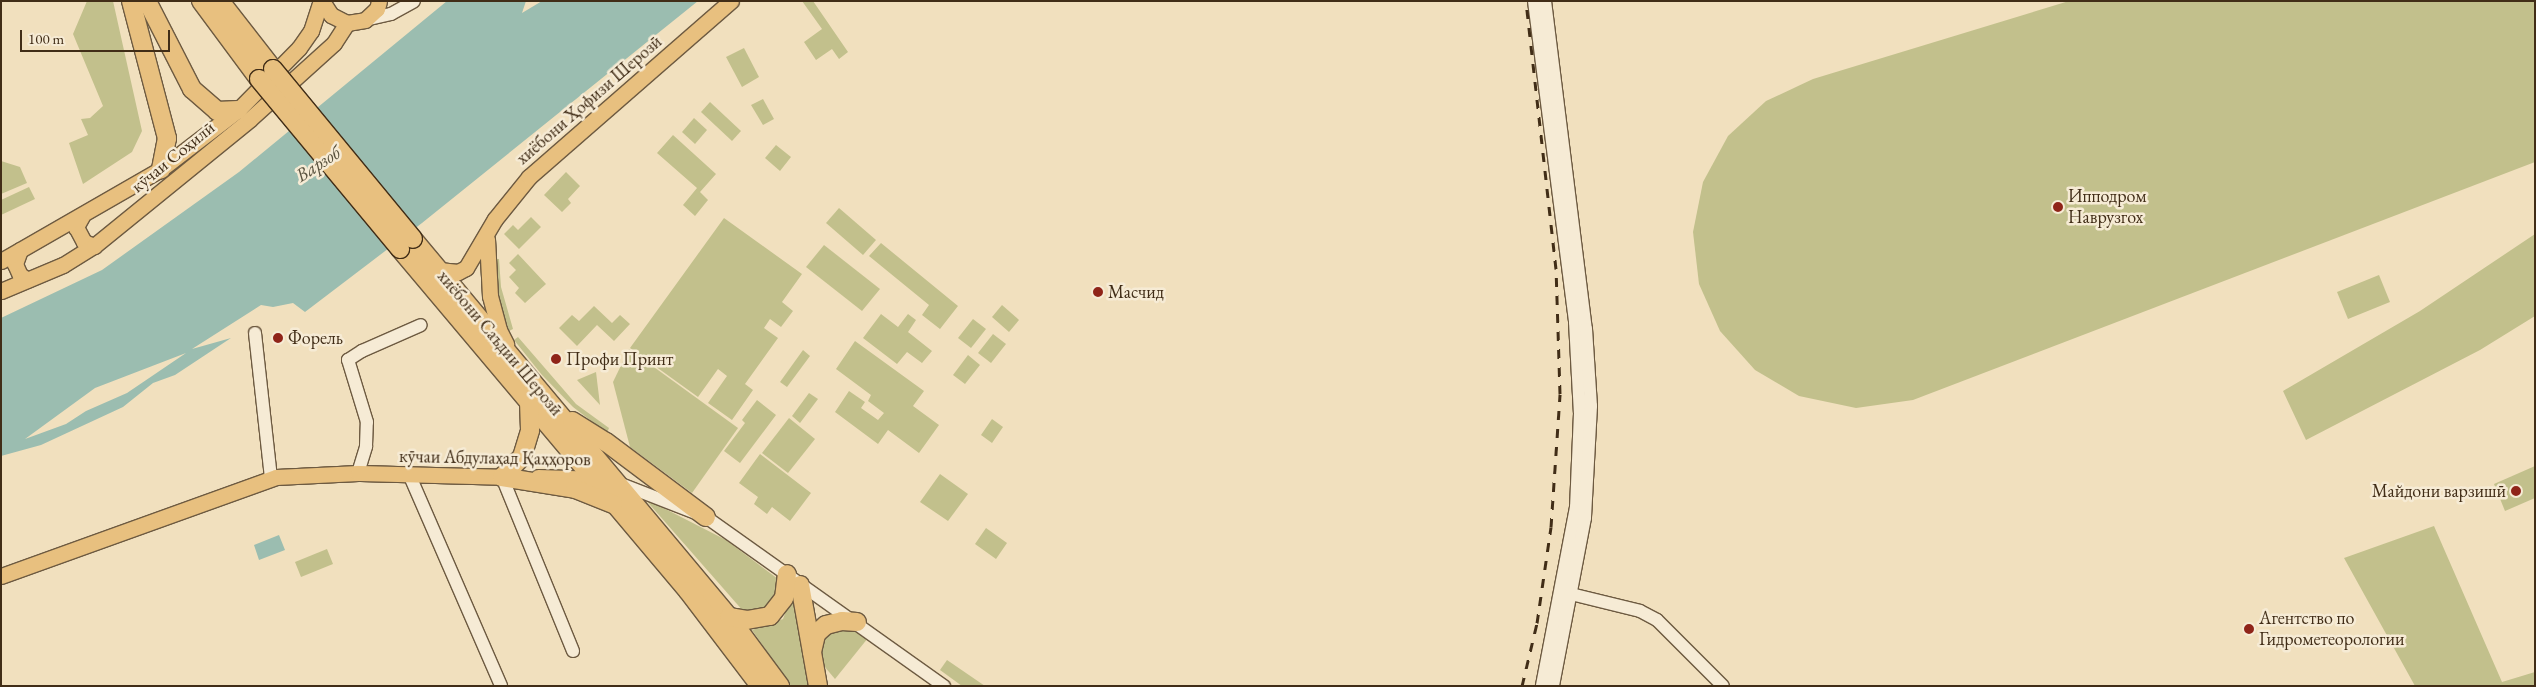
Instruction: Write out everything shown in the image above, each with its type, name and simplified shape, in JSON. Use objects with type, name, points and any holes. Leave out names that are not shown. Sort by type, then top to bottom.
[{"type":"highway","points":[[131,1],[167,138],[161,169]]},
{"type":"highway","points":[[147,1],[192,89],[217,111],[238,110]]},
{"type":"highway","name":"хиёбони Саъдии Шерозӣ","points":[[201,1],[266,74],[505,360],[559,413],[729,617],[780,686]]},
{"type":"highway","name":"хиёбони Саъдии Шерозӣ","points":[[220,1],[266,74]]},
{"type":"highway","name":"хиёбони Саъдии Шерозӣ","points":[[407,244],[438,270],[505,360],[528,399],[618,506],[760,686]]},
{"type":"highway","points":[[502,477],[522,457],[530,430],[528,399]]},
{"type":"highway","points":[[559,413],[606,442],[706,517]]},
{"type":"highway","points":[[502,477],[576,489],[618,506]]},
{"type":"highway","points":[[729,617],[747,620],[770,616],[784,598],[793,580]]},
{"type":"highway","points":[[793,580],[818,686]]},
{"type":"highway","points":[[812,655],[816,634],[826,625],[842,621],[857,622]]},
{"type":"main road","name":"кӯчаи Соҳилӣ","points":[[1,261],[161,169],[238,110],[299,48],[310,31],[322,1]]},
{"type":"main road","points":[[322,1],[330,15],[347,23],[365,20],[377,9],[379,1]]},
{"type":"main road","name":"хиёбони Ҳофизи Шерозӣ","points":[[438,270],[458,272],[466,268],[487,239],[495,219],[529,177],[731,1]]},
{"type":"main road","name":"кӯчаи Соҳилӣ","points":[[1,291],[28,280],[94,246],[250,119],[334,44],[347,23]]},
{"type":"main road","points":[[82,216],[76,227],[84,242],[94,246]]},
{"type":"main road","points":[[487,239],[490,296],[505,360]]},
{"type":"main road","points":[[20,250],[15,264],[20,275],[28,280]]},
{"type":"main road","name":"кӯчаи Абдулаҳад Қаҳҳоров","points":[[1,576],[270,479],[302,473],[594,478],[616,482]]},
{"type":"street","points":[[365,20],[391,14],[414,1]]},
{"type":"street","points":[[1534,1],[1543,26]]},
{"type":"street","points":[[1545,1],[1543,26],[1562,173],[1586,329],[1591,406],[1587,507],[1552,686]]},
{"type":"street","points":[[1542,686],[1571,538],[1580,426],[1576,334],[1562,173]]},
{"type":"street","points":[[358,473],[366,446],[366,422],[348,360],[362,351],[421,325]]},
{"type":"street","points":[[255,332],[270,479]]},
{"type":"street","points":[[409,474],[501,686]]},
{"type":"street","points":[[502,477],[573,651]]},
{"type":"street","name":"кӯчаи Абдулаҳад Қаҳҳоров","points":[[616,482],[706,517],[793,580],[857,622],[944,686]]},
{"type":"street","points":[[1571,594],[1628,607],[1653,617],[1723,686]]},
{"type":"shaded area","points":[[87,1],[113,1],[142,131],[132,152],[83,184],[69,143],[88,135],[81,119],[90,118],[103,106],[73,34]]},
{"type":"shaded area","points":[[802,1],[813,1],[848,52],[839,59],[832,49],[816,60],[804,42],[822,29]]},
{"type":"shaded area","name":"Ипподром Наврузгох","points":[[2069,1],[2535,1],[2535,162],[1913,400],[1856,408],[1799,396],[1755,370],[1720,331],[1699,284],[1693,232],[1703,182],[1728,136],[1766,101],[1813,79]]},
{"type":"shaded area","points":[[744,48],[759,77],[742,87],[726,57]]},
{"type":"shaded area","points":[[763,99],[774,119],[763,125],[751,105]]},
{"type":"shaded area","points":[[710,102],[741,131],[732,141],[701,112]]},
{"type":"shaded area","points":[[694,118],[707,130],[695,144],[682,132]]},
{"type":"shaded area","points":[[673,135],[716,174],[700,192],[708,200],[695,216],[683,205],[697,188],[657,153]]},
{"type":"shaded area","points":[[776,145],[791,157],[780,171],[765,158]]},
{"type":"shaded area","points":[[1,161],[20,167],[27,183],[1,194]]},
{"type":"shaded area","points":[[566,172],[580,186],[568,199],[571,203],[562,212],[544,195]]},
{"type":"shaded area","points":[[29,187],[35,199],[1,215],[1,200]]},
{"type":"shaded area","points":[[839,208],[876,240],[863,255],[826,223]]},
{"type":"shaded area","points":[[531,217],[541,227],[519,249],[504,234],[513,225],[518,230]]},
{"type":"shaded area","points":[[724,218],[802,274],[782,302],[793,311],[781,327],[770,319],[764,328],[778,338],[745,384],[753,390],[732,420],[708,403],[727,376],[718,369],[698,397],[630,348]]},
{"type":"shaded area","points":[[2535,234],[2535,316],[2480,350],[2306,440],[2283,391],[2420,311]]},
{"type":"shaded area","points":[[881,243],[958,306],[940,329],[922,315],[929,305],[869,256]]},
{"type":"shaded area","points":[[824,245],[880,289],[862,311],[806,267]]},
{"type":"shaded area","points":[[518,254],[546,284],[525,303],[515,293],[519,288],[509,277],[516,270],[509,263]]},
{"type":"shaded area","points":[[494,259],[499,259],[501,287],[513,329],[509,331],[495,288]]},
{"type":"shaded area","points":[[2379,275],[2390,302],[2348,319],[2337,292]]},
{"type":"shaded area","points":[[1002,305],[1019,320],[1009,332],[992,317]]},
{"type":"shaded area","points":[[594,306],[612,323],[620,315],[630,324],[614,341],[597,325],[577,346],[559,328],[572,315],[579,321]]},
{"type":"shaded area","points":[[881,314],[898,327],[908,314],[916,320],[908,332],[932,351],[922,363],[907,352],[897,364],[863,338]]},
{"type":"shaded area","points":[[973,319],[986,329],[971,348],[958,338]]},
{"type":"shaded area","points":[[993,334],[1006,344],[991,363],[978,353]]},
{"type":"shaded area","points":[[518,337],[576,404],[609,428],[607,433],[573,407],[542,375],[514,340]]},
{"type":"shaded area","points":[[855,341],[924,391],[913,406],[939,425],[919,453],[888,430],[878,444],[835,412],[849,391],[865,402],[861,408],[878,420],[884,413],[868,401],[871,395],[836,369]]},
{"type":"shaded area","points":[[629,349],[738,428],[692,493],[630,447],[613,382]]},
{"type":"shaded area","points":[[803,350],[810,356],[787,387],[780,382]]},
{"type":"shaded area","points":[[968,355],[980,365],[965,384],[953,375]]},
{"type":"shaded area","points":[[596,372],[600,405],[577,380]]},
{"type":"shaded area","points":[[809,393],[818,399],[800,423],[792,416]]},
{"type":"shaded area","points":[[757,400],[776,415],[740,463],[724,451],[745,423],[742,420]]},
{"type":"shaded area","points":[[789,418],[815,439],[788,473],[762,453]]},
{"type":"shaded area","points":[[992,419],[1003,427],[992,443],[981,435]]},
{"type":"shaded area","points":[[760,454],[811,493],[790,521],[772,507],[767,514],[754,504],[758,497],[739,483]]},
{"type":"shaded area","name":"Майдони варзишӣ","points":[[2535,466],[2535,498],[2505,511],[2494,484]]},
{"type":"shaded area","points":[[940,474],[968,494],[948,521],[920,502]]},
{"type":"shaded area","points":[[644,498],[726,540],[778,579],[781,586],[767,612],[744,612]]},
{"type":"shaded area","points":[[2434,526],[2502,682],[2535,672],[2535,686],[2415,686],[2344,558]]},
{"type":"shaded area","points":[[986,528],[1007,543],[996,559],[975,544]]},
{"type":"shaded area","points":[[327,549],[333,564],[301,577],[295,562]]},
{"type":"shaded area","points":[[792,595],[813,686],[791,686],[752,630],[783,619]]},
{"type":"shaded area","points":[[837,627],[857,630],[868,638],[835,679],[824,666],[820,647],[822,637]]},
{"type":"shaded area","points":[[947,660],[985,686],[962,686],[940,670]]},
{"type":"water","name":"Варзоб","points":[[447,1],[526,1],[522,13],[542,1],[698,1],[422,223],[305,312],[293,303],[273,307],[261,305],[192,349],[231,338],[175,375],[153,383],[123,407],[41,445],[1,456],[1,318],[102,270],[239,172]],"holes":[[[186,353],[127,393],[86,411],[66,424],[25,439],[95,388]]]},
{"type":"water","points":[[279,535],[285,550],[259,560],[254,545]]},
{"type":"railway","points":[[1522,686],[1537,623],[1551,527],[1560,394],[1556,269],[1526,1]]},
{"type":"place","name":"Ипподром Наврузгох","points":[[2058,207]]},
{"type":"place","name":"Масчид","points":[[1098,292]]},
{"type":"place","name":"Форель","points":[[278,338]]},
{"type":"place","name":"Профи Принт","points":[[556,359]]},
{"type":"place","name":"Майдони варзишӣ","points":[[2516,491]]},
{"type":"place","name":"Агентство по Гидрометеорологии","points":[[2249,629]]}]
